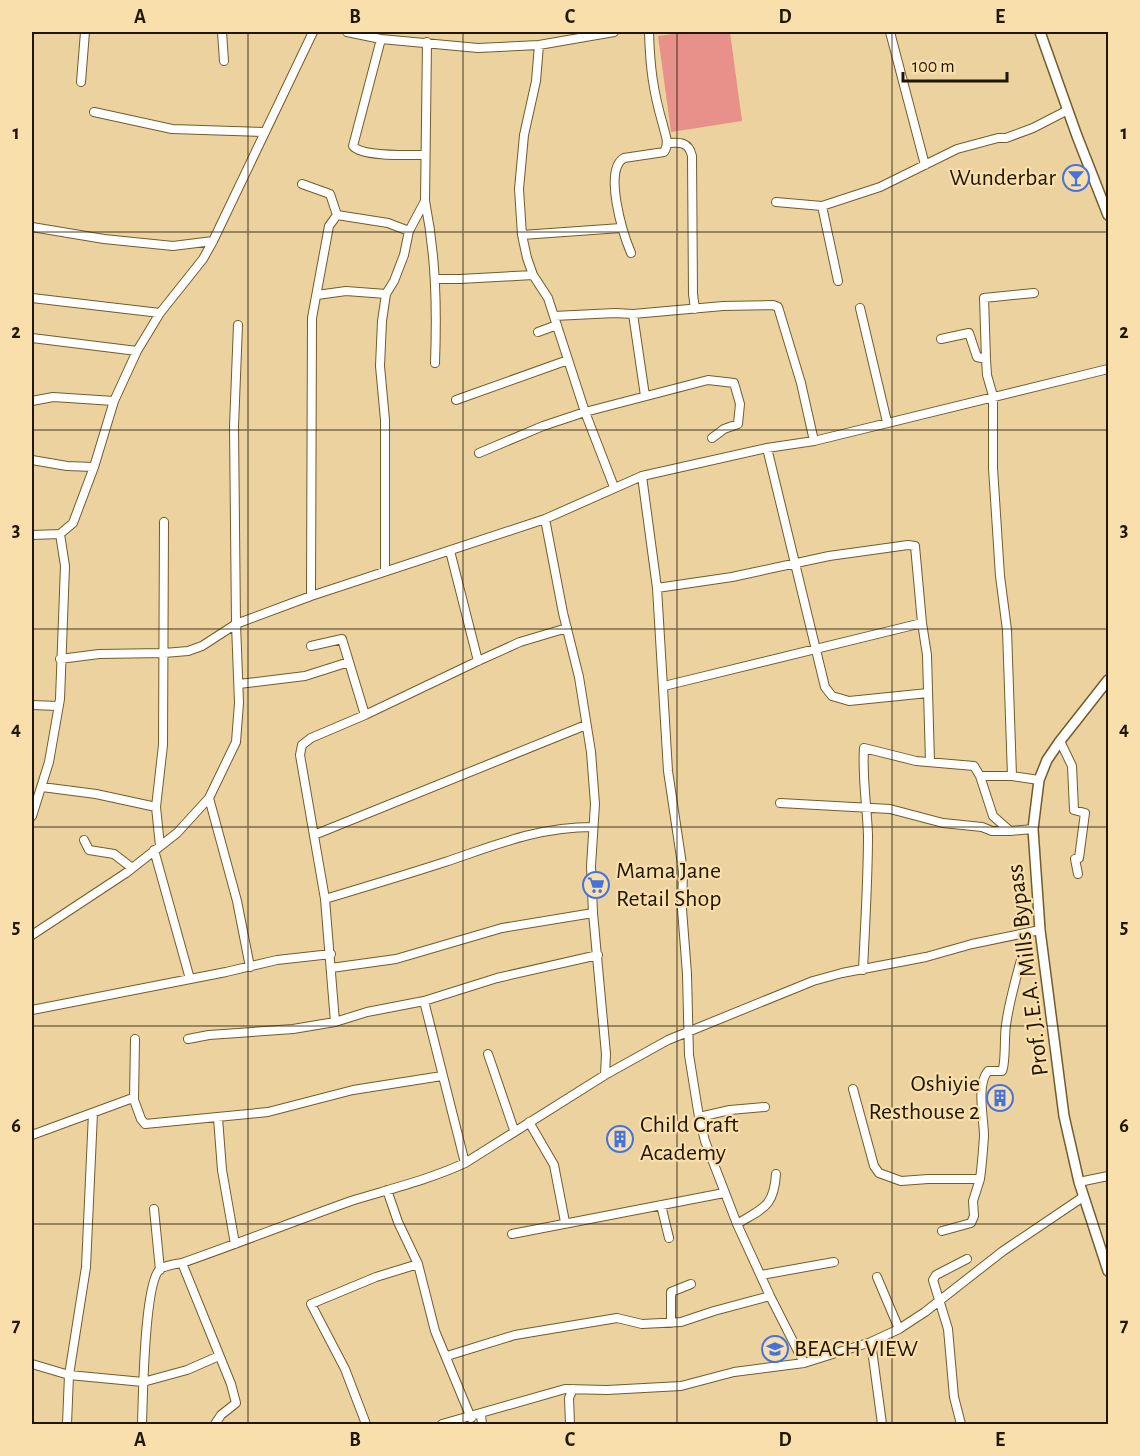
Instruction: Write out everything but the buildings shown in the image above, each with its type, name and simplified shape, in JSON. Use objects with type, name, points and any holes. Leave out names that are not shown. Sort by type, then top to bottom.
[{"type":"street","points":[[81,82],[85,32]]},
{"type":"street","points":[[222,32],[224,61]]},
{"type":"street","points":[[32,535],[60,534],[73,523],[94,467],[114,401],[137,351],[160,313],[203,259],[213,241],[313,32]]},
{"type":"street","points":[[347,32],[381,39],[478,48],[539,45],[614,32]]},
{"type":"street","points":[[631,253],[621,228],[614,173],[619,160],[664,152],[668,143],[653,91],[649,32]]},
{"type":"street","points":[[890,32],[926,165]]},
{"type":"street","points":[[1040,32],[1108,215]]},
{"type":"street","points":[[381,39],[353,146],[357,151],[425,155]]},
{"type":"street","points":[[426,42],[425,201],[433,239],[435,363]]},
{"type":"street","points":[[539,45],[536,81],[524,135],[519,189],[522,235],[526,258],[533,275],[548,298],[585,412],[614,487]]},
{"type":"street","points":[[776,202],[822,206],[880,186],[957,149],[1006,138],[1033,128],[1068,110]]},
{"type":"street","points":[[94,112],[172,129],[265,132]]},
{"type":"street","points":[[668,143],[685,144],[691,150],[692,156],[695,309]]},
{"type":"street","points":[[302,184],[330,194],[337,215]]},
{"type":"street","points":[[385,571],[384,420],[380,366],[382,321],[386,294],[394,281],[404,255],[409,231],[425,201]]},
{"type":"street","points":[[822,206],[838,281]]},
{"type":"street","points":[[337,215],[388,223],[409,231]]},
{"type":"street","points":[[312,596],[312,318],[329,226],[337,215]]},
{"type":"street","points":[[32,227],[104,239],[173,246],[213,241]]},
{"type":"street","points":[[522,235],[621,228]]},
{"type":"street","points":[[435,279],[533,275]]},
{"type":"street","points":[[317,295],[346,291],[386,294]]},
{"type":"street","points":[[1012,776],[1007,630],[1000,576],[993,468],[993,396],[987,375],[984,298],[1034,293]]},
{"type":"street","points":[[32,298],[160,313]]},
{"type":"street","points":[[538,332],[556,321],[615,313],[633,314],[773,304],[778,307],[801,383],[814,441]]},
{"type":"street","points":[[860,308],[887,422]]},
{"type":"street","points":[[633,314],[645,396]]},
{"type":"street","points":[[32,934],[132,868],[177,833],[209,798],[236,742],[239,704],[234,426],[238,325]]},
{"type":"street","points":[[941,339],[969,333],[977,357],[986,359]]},
{"type":"street","points":[[32,338],[137,351]]},
{"type":"street","points":[[456,400],[568,360]]},
{"type":"street","points":[[60,659],[99,654],[188,651],[202,646],[236,624],[385,571],[545,519],[642,476],[766,448],[814,441],[1108,369]]},
{"type":"street","points":[[478,453],[543,426],[585,412],[708,380],[734,383],[740,404],[738,424],[724,429],[712,438]]},
{"type":"street","points":[[32,401],[53,397],[114,401]]},
{"type":"street","points":[[766,448],[825,687],[832,696],[840,699],[860,700],[927,693]]},
{"type":"street","points":[[32,460],[67,466],[94,467]]},
{"type":"street","points":[[642,476],[657,588],[668,771],[683,871],[682,909],[687,974],[689,1055],[699,1117],[705,1141],[737,1224],[804,1363]]},
{"type":"street","points":[[545,519],[579,677],[591,753],[594,793],[591,866],[593,913],[606,1054],[605,1075]]},
{"type":"street","points":[[164,522],[163,745],[156,807],[157,848],[190,979]]},
{"type":"street","points":[[32,816],[49,762],[58,706],[65,566],[60,534]]},
{"type":"street","points":[[657,588],[732,577],[829,556],[908,545],[915,546],[922,623],[926,637],[930,762]]},
{"type":"street","points":[[450,551],[478,661]]},
{"type":"street","points":[[664,686],[922,623]]},
{"type":"street","points":[[335,1022],[325,899],[300,755],[302,745],[311,738],[520,642],[567,628]]},
{"type":"street","points":[[311,646],[342,639],[365,715]]},
{"type":"street","points":[[238,684],[305,676],[349,662]]},
{"type":"street","name":"Prof. J.E.A. Mills Bypass","points":[[1108,680],[1047,760],[1039,780],[1034,829],[1040,930],[1064,1116],[1083,1197],[1108,1271]]},
{"type":"street","points":[[32,705],[58,706]]},
{"type":"street","points":[[314,835],[586,725]]},
{"type":"street","points":[[1060,741],[1072,766],[1074,810],[1085,813],[1079,858],[1075,859],[1078,874]]},
{"type":"street","points":[[863,970],[867,807],[863,784],[864,748],[916,761],[974,766],[980,776],[993,816],[1010,831]]},
{"type":"street","points":[[980,776],[1012,776],[1039,780]]},
{"type":"street","points":[[42,787],[96,794],[156,807]]},
{"type":"street","points":[[209,798],[237,901],[250,967]]},
{"type":"street","points":[[780,803],[890,809],[943,823],[982,827],[992,831],[1034,829]]},
{"type":"street","points":[[325,899],[448,861],[472,851],[542,831],[593,827]]},
{"type":"street","points":[[84,840],[89,850],[114,854],[132,868]]},
{"type":"street","points":[[331,968],[396,959],[502,928],[593,913]]},
{"type":"street","points":[[142,1425],[148,1315],[155,1276],[160,1269],[387,1190],[423,1180],[465,1163],[514,1130],[668,1040],[813,981],[1040,930]]},
{"type":"street","points":[[942,1231],[971,1223],[974,1216],[973,1201],[980,1179],[984,1137],[981,1103],[984,1078],[988,1071],[1002,1071],[1004,1067],[1006,1022],[1028,933]]},
{"type":"street","points":[[32,1010],[277,960],[331,954]]},
{"type":"street","points":[[188,1039],[209,1035],[293,1029],[335,1022],[368,1012],[424,1001],[497,978],[598,955]]},
{"type":"street","points":[[424,1001],[465,1163]]},
{"type":"street","points":[[135,1039],[134,1100],[141,1119],[146,1124],[268,1112],[353,1090],[442,1076]]},
{"type":"street","points":[[488,1054],[514,1130]]},
{"type":"street","points":[[852,1089],[874,1166],[879,1173],[901,1181],[980,1179]]},
{"type":"street","points":[[32,1135],[130,1099],[134,1100]]},
{"type":"street","points":[[699,1117],[730,1110],[765,1107]]},
{"type":"street","points":[[67,1425],[69,1375],[86,1267],[93,1113]]},
{"type":"street","points":[[218,1118],[222,1170],[235,1244]]},
{"type":"street","points":[[529,1122],[554,1165],[565,1222]]},
{"type":"street","points":[[737,1224],[763,1208],[771,1199],[775,1191],[776,1174]]},
{"type":"street","points":[[1079,1182],[1108,1176]]},
{"type":"street","points":[[387,1190],[398,1222],[418,1264],[435,1331],[471,1418]]},
{"type":"street","points":[[512,1234],[724,1193]]},
{"type":"street","points":[[442,1425],[553,1392],[573,1389],[607,1390],[681,1386],[734,1372],[804,1363],[871,1342],[899,1329],[1003,1251],[1083,1197]]},
{"type":"street","points":[[661,1205],[669,1238]]},
{"type":"street","points":[[154,1209],[160,1269]]},
{"type":"street","points":[[961,1425],[954,1397],[948,1329],[933,1280],[934,1277],[967,1259]]},
{"type":"street","points":[[760,1275],[834,1262]]},
{"type":"street","points":[[182,1263],[231,1384],[236,1403],[221,1414],[215,1425]]},
{"type":"street","points":[[366,1425],[362,1409],[345,1369],[311,1304],[376,1277],[418,1264]]},
{"type":"street","points":[[877,1276],[899,1329]]},
{"type":"street","points":[[671,1323],[671,1292],[691,1284]]},
{"type":"street","points":[[447,1356],[515,1335],[617,1318],[642,1324],[681,1322],[770,1296]]},
{"type":"street","points":[[871,1342],[882,1425]]},
{"type":"street","points":[[32,1364],[69,1375],[143,1382],[187,1370],[219,1356]]},
{"type":"street","points":[[570,1425],[569,1398],[573,1389]]},
{"type":"street","points":[[481,1415],[482,1425]]},
{"type":"shaded area","points":[[687,32],[730,32],[742,121],[671,132],[658,36]]},
{"type":"place","name":"Wunderbar","points":[[1076,178]]},
{"type":"place","name":"Mama Jane Retail Shop","points":[[596,885]]},
{"type":"place","name":"Oshiyie Resthouse 2","points":[[1000,1098]]},
{"type":"place","name":"Child Craft Academy","points":[[620,1139]]},
{"type":"place","name":"BEACH VIEW","points":[[775,1349]]}]
